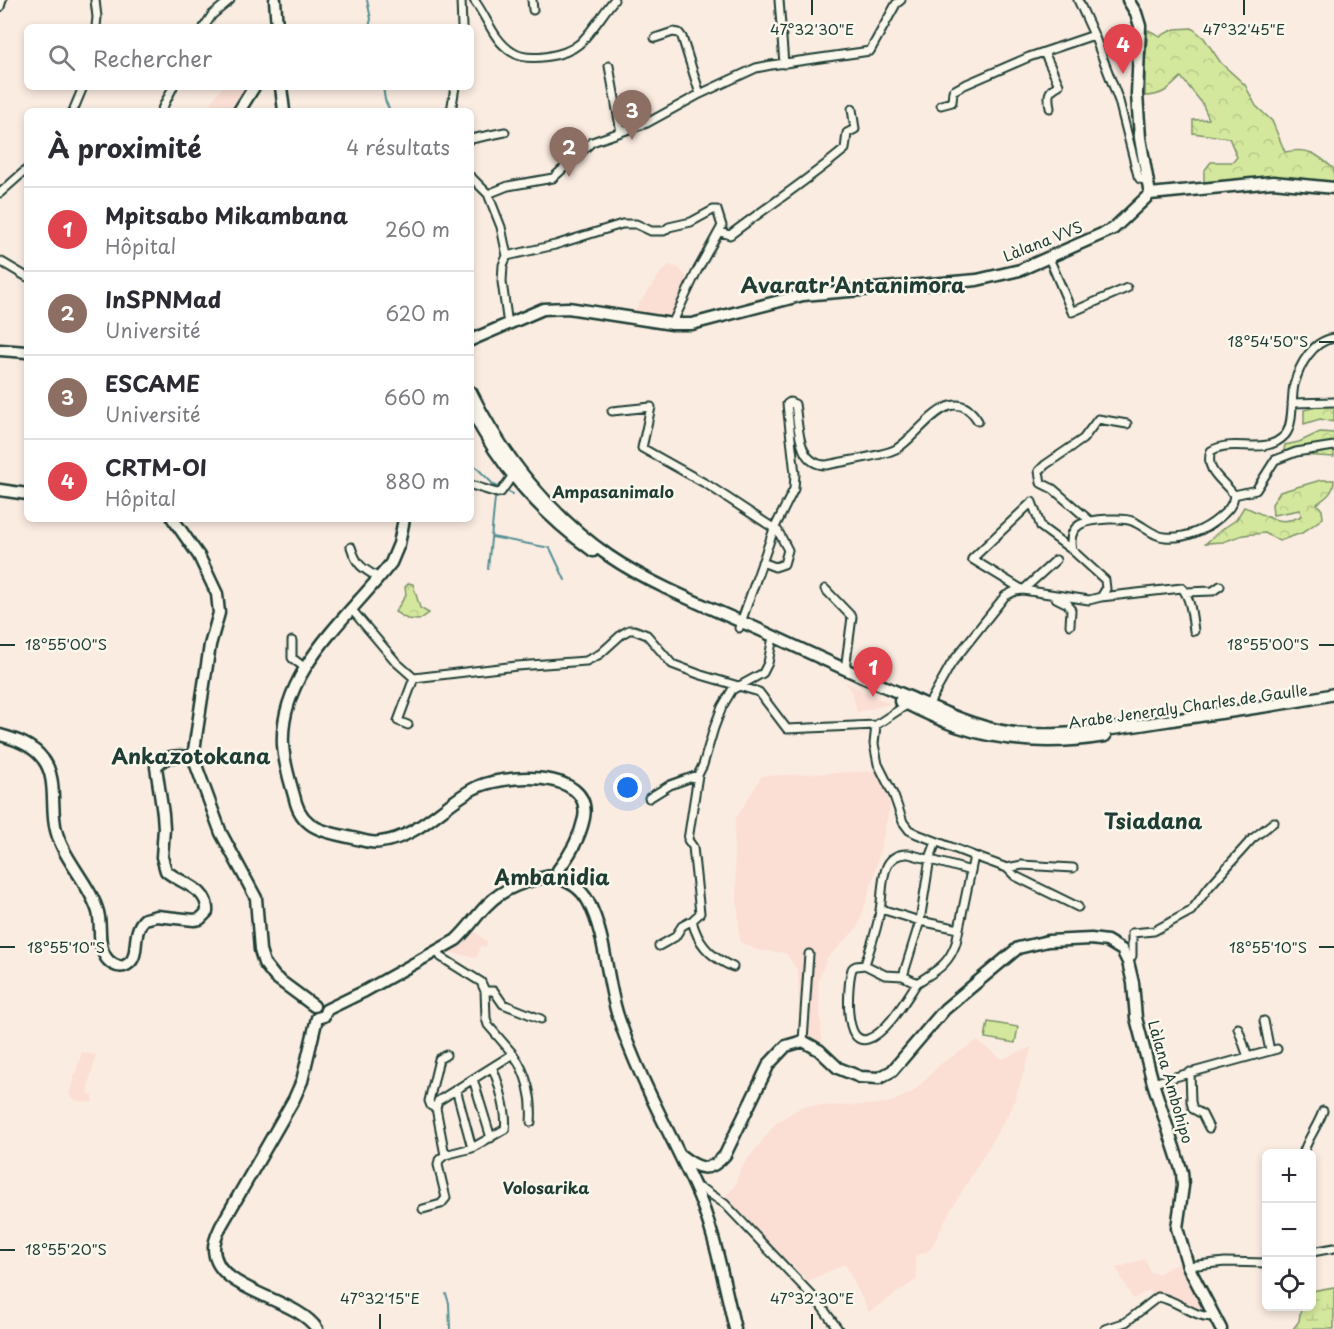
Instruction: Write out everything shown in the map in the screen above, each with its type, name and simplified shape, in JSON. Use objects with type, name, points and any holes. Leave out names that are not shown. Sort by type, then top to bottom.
[{"type":"street","points":[[0,7],[2,0]]},
{"type":"street","points":[[95,0],[98,17],[97,24]]},
{"type":"street","points":[[206,24],[212,15],[230,0]]},
{"type":"street","points":[[275,0],[277,24]]},
{"type":"street","points":[[461,0],[462,24]]},
{"type":"street","points":[[474,0],[496,36],[513,53],[526,57],[549,57],[578,45],[614,0]]},
{"type":"street","points":[[532,0],[534,10]]},
{"type":"street","points":[[779,0],[784,64]]},
{"type":"street","points":[[489,194],[508,186],[553,178],[592,142],[647,123],[700,94],[756,68],[870,51],[901,0]]},
{"type":"street","points":[[1078,0],[1119,101],[1138,176],[1140,179],[1149,181]]},
{"type":"street","points":[[1128,0],[1136,12],[1140,26],[1137,94],[1140,138],[1150,194],[1273,182],[1334,188]]},
{"type":"street","points":[[655,38],[673,32],[679,33],[700,94]]},
{"type":"street","points":[[941,105],[952,102],[953,91],[1044,52],[1094,36]]},
{"type":"street","points":[[1044,52],[1059,85],[1048,96],[1050,108]]},
{"type":"street","points":[[609,66],[621,132]]},
{"type":"street","points":[[74,108],[82,90]]},
{"type":"street","points":[[162,108],[172,90]]},
{"type":"street","points":[[241,108],[252,90]]},
{"type":"street","points":[[281,90],[284,108]]},
{"type":"street","points":[[285,108],[287,90]]},
{"type":"street","points":[[452,108],[454,90]]},
{"type":"street","points":[[720,232],[730,235],[785,194],[810,179],[845,149],[847,133],[855,129],[852,109]]},
{"type":"street","points":[[474,138],[505,132]]},
{"type":"street","points":[[0,194],[24,172]]},
{"type":"street","points":[[474,180],[489,194],[501,227],[507,255],[503,265],[502,282],[508,325]]},
{"type":"street","name":"Làlana VVS","points":[[474,339],[543,309],[568,308],[672,324],[693,324],[803,296],[977,280],[1020,270],[1113,229],[1150,194]]},
{"type":"street","points":[[507,255],[555,245],[622,224],[636,224],[651,231],[664,231],[669,227],[691,222],[717,210],[722,226],[720,232],[697,271],[672,324]]},
{"type":"street","points":[[1049,258],[1072,312],[1127,288]]},
{"type":"street","points":[[0,261],[24,275]]},
{"type":"street","points":[[1072,550],[1071,537],[1076,527],[1089,520],[1125,519],[1163,537],[1190,534],[1209,527],[1234,502],[1234,495],[1210,469],[1208,459],[1211,451],[1220,446],[1270,445],[1285,436],[1289,429],[1294,385],[1301,364],[1315,346],[1326,339],[1334,338]]},
{"type":"street","points":[[0,350],[24,352]]},
{"type":"street","name":"Arabe Jeneraly Charles de Gaulle","points":[[474,398],[520,472],[552,507],[609,556],[641,575],[772,642],[908,705],[994,729],[1025,734],[1081,732],[1272,706],[1334,694]]},
{"type":"street","points":[[740,625],[774,529],[791,497],[794,483],[787,407],[790,402],[795,404],[807,458],[818,465],[898,449],[940,409],[961,407],[970,411],[978,421]]},
{"type":"street","points":[[1292,403],[1334,402]]},
{"type":"street","points":[[612,411],[651,407],[642,448],[708,485],[781,533],[788,555],[783,564],[780,567],[762,562]]},
{"type":"street","name":"Arabe Jeneraly Charles de Gaulle","points":[[474,415],[513,475],[546,512],[572,536],[604,560],[637,580],[845,670],[959,727],[1023,741],[1082,740],[1334,702]]},
{"type":"street","points":[[1089,520],[1053,489],[1041,483],[1039,471],[1083,439],[1098,419],[1127,424]]},
{"type":"street","points":[[1234,495],[1256,490],[1275,460],[1296,452],[1334,446]]},
{"type":"street","points":[[474,486],[499,491],[513,475]]},
{"type":"street","points":[[0,490],[24,494]]},
{"type":"street","points":[[1101,597],[1106,589],[1105,580],[1072,550],[1041,527],[1032,502],[972,559],[1023,590],[1051,596],[1089,600],[1179,587],[1185,592],[1192,614],[1194,631]]},
{"type":"street","points":[[175,522],[199,556],[217,594],[219,613],[210,645],[193,757],[221,833],[256,898],[260,950],[264,963],[275,977],[314,1006],[322,1005],[326,1010]]},
{"type":"street","points":[[403,522],[399,544],[391,562],[304,668],[288,703],[283,746],[297,807],[305,820],[320,831],[369,843],[383,842],[412,832],[448,805],[484,784],[514,778],[558,782],[571,786],[576,791],[583,803],[584,812],[582,825],[570,854],[556,875]]},
{"type":"street","points":[[351,547],[361,568],[379,578]]},
{"type":"street","points":[[926,709],[951,664],[1005,596],[1023,590],[1056,561]]},
{"type":"street","points":[[1185,592],[1213,591],[1220,586]]},
{"type":"street","points":[[825,589],[852,617],[845,670]]},
{"type":"street","points":[[1051,596],[1068,604],[1071,610],[1070,625]]},
{"type":"street","points":[[352,610],[397,663],[414,678],[517,666],[586,661],[600,654],[622,634],[634,630],[647,635],[672,664],[759,692],[787,729],[876,725],[908,705]]},
{"type":"street","points":[[292,641],[292,658],[304,668]]},
{"type":"street","points":[[659,945],[675,938],[682,926],[700,913],[693,847],[688,840],[698,775],[722,707],[732,690],[763,673],[768,663],[772,642]]},
{"type":"street","points":[[408,725],[398,721],[414,678]]},
{"type":"street","points":[[876,725],[874,744],[878,764],[894,796],[903,822],[909,830],[1007,868],[1015,876],[1078,907]]},
{"type":"street","points":[[0,735],[18,740],[44,760],[51,781],[56,832],[97,909],[101,947],[105,956],[112,964],[120,966],[127,965],[134,958],[137,928],[145,918],[157,916],[194,920],[200,919],[207,912],[205,897],[196,889],[166,872],[162,857],[164,821],[156,767],[162,760],[169,757],[193,757]]},
{"type":"street","points":[[649,798],[670,785],[698,775]]},
{"type":"street","points":[[680,1155],[692,1165],[706,1169],[717,1164],[725,1155],[769,1064],[786,1046],[803,1041],[819,1050],[838,1068],[860,1077],[879,1078],[891,1071],[945,1009],[1018,948],[1048,941],[1092,939],[1107,941],[1122,950],[1128,962],[1132,956],[1132,933],[1154,932],[1191,911],[1252,839],[1274,822]]},
{"type":"street","points":[[903,976],[920,921],[930,858],[936,842]]},
{"type":"street","points":[[865,965],[880,909],[884,875],[891,859],[901,853],[930,858],[970,871]]},
{"type":"street","points":[[917,983],[903,976],[885,975],[865,965],[856,966],[851,973],[849,1022],[856,1037],[862,1040],[869,1039],[885,1028],[917,983],[946,963],[952,955],[974,856]]},
{"type":"street","points":[[1007,868],[1022,865],[1073,868]]},
{"type":"street","points":[[317,1018],[324,1016],[326,1010],[365,992],[438,952],[466,930],[488,904],[500,894],[530,880],[556,875],[572,883],[580,890],[596,922],[618,1017],[628,1044],[694,1186],[709,1228],[735,1329]]},
{"type":"street","points":[[880,909],[920,921],[959,929]]},
{"type":"street","points":[[693,920],[699,942],[719,961],[733,967]]},
{"type":"street","points":[[438,952],[441,957],[481,982],[485,991],[488,1025],[520,1064],[529,1089],[531,1122]]},
{"type":"street","points":[[803,1041],[809,954]]},
{"type":"street","name":"Làlana Ambohipo","points":[[1128,962],[1133,983],[1136,1018],[1153,1083],[1182,1172],[1183,1186],[1177,1228],[1188,1266],[1221,1329]]},
{"type":"street","points":[[485,991],[494,990],[503,1004],[542,1019]]},
{"type":"street","points":[[314,1006],[312,1014],[317,1018]]},
{"type":"street","points":[[317,1018],[302,1081],[294,1099],[220,1226],[214,1247],[215,1256],[228,1277],[295,1309],[307,1317],[317,1329]]},
{"type":"street","points":[[1153,1083],[1274,1050],[1264,1021]]},
{"type":"street","points":[[1238,1028],[1248,1057]]},
{"type":"street","points":[[446,1155],[436,1108],[438,1101],[513,1054]]},
{"type":"street","points":[[436,1108],[430,1106],[429,1101],[439,1059],[446,1055]]},
{"type":"street","points":[[423,1209],[441,1204],[446,1198],[438,1165],[439,1160],[446,1155],[472,1148],[505,1128],[506,1124],[492,1067]]},
{"type":"street","points":[[1190,1072],[1193,1109],[1202,1114],[1209,1128]]},
{"type":"street","points":[[473,1079],[491,1138]]},
{"type":"street","points":[[456,1089],[472,1148]]},
{"type":"street","points":[[1304,1149],[1323,1111]]},
{"type":"street","points":[[694,1186],[725,1204],[819,1303],[838,1329]]},
{"type":"street","points":[[1316,1251],[1334,1248]]},
{"type":"street","points":[[1188,1266],[1219,1262],[1262,1263]]},
{"type":"street","points":[[1105,1329],[1126,1322],[1158,1297],[1169,1298],[1186,1309],[1208,1318],[1214,1316]]},
{"type":"shaded area","points":[[220,90],[247,90],[236,108],[214,108],[209,105]]},
{"type":"shaded area","points":[[670,265],[679,268],[689,280],[672,315],[634,311],[662,271]]},
{"type":"shaded area","points":[[845,682],[890,704],[857,712],[852,691]]},
{"type":"shaded area","points":[[879,771],[890,806],[874,876],[858,927],[827,958],[818,981],[822,1041],[800,1041],[798,971],[786,953],[757,950],[740,942],[734,852],[735,820],[762,776]]},
{"type":"shaded area","points":[[474,931],[487,942],[486,947],[480,946],[477,958],[445,951],[466,939]]},
{"type":"shaded area","points":[[977,1041],[1002,1059],[1032,1047],[1012,1108],[950,1211],[930,1250],[915,1256],[917,1279],[869,1312],[845,1264],[808,1281],[723,1198],[734,1188],[741,1168],[776,1123],[803,1106],[869,1105],[891,1102],[913,1092],[942,1063]]},
{"type":"shaded area","points":[[82,1052],[96,1055],[88,1086],[89,1094],[93,1095],[93,1102],[77,1101],[69,1095]]},
{"type":"shaded area","points":[[1145,1259],[1150,1272],[1158,1274],[1178,1263],[1208,1319],[1157,1298],[1149,1290],[1133,1299],[1116,1268]]},
{"type":"green space","points":[[1192,28],[1204,38],[1221,63],[1245,85],[1256,106],[1272,121],[1285,152],[1300,150],[1317,156],[1334,169],[1334,185],[1204,186],[1204,171],[1211,162],[1233,162],[1237,157],[1229,138],[1193,133],[1193,120],[1209,119],[1202,103],[1181,77],[1165,91],[1145,96],[1148,30],[1160,36],[1175,29]]},
{"type":"green space","points":[[1334,404],[1334,422],[1320,419],[1304,424],[1304,410]]},
{"type":"green space","points":[[1320,432],[1334,433],[1334,457],[1283,454],[1285,445],[1299,442]]},
{"type":"green space","points":[[1321,480],[1334,480],[1331,491],[1317,504],[1322,510],[1323,518],[1302,533],[1279,541],[1265,533],[1243,535],[1223,542],[1206,543],[1236,520],[1244,507],[1272,519],[1285,521],[1301,516],[1300,510],[1273,515],[1272,504],[1280,492]]},
{"type":"green space","points":[[409,583],[413,584],[420,608],[429,613],[419,620],[407,619],[395,612],[406,595],[405,587]]},
{"type":"green space","points":[[988,1022],[1018,1027],[1015,1043],[985,1038]]},
{"type":"green space","points":[[1334,1287],[1334,1329],[1293,1329],[1299,1321],[1300,1311],[1316,1311],[1316,1290]]},
{"type":"waterway","points":[[367,0],[371,19],[370,24]]},
{"type":"waterway","points":[[383,90],[389,108]]},
{"type":"waterway","points":[[474,465],[494,485],[513,494]]},
{"type":"waterway","points":[[488,569],[495,498],[494,485]]},
{"type":"waterway","points":[[492,537],[550,548],[565,580]]},
{"type":"waterway","points":[[446,1294],[449,1303],[450,1329]]},
{"type":"place","name":"CRTM-OI","points":[[1123,74]]},
{"type":"place","name":"ESCAME","points":[[632,140]]},
{"type":"place","name":"InSPNMad","points":[[569,177]]},
{"type":"place","name":"Mpitsabo Mikambana","points":[[873,697]]},
{"type":"district","name":"Avaratr'Antanimora","points":[[853,286]]},
{"type":"district","name":"Ampasanimalo","points":[[613,492]]},
{"type":"district","name":"Ankazotokana","points":[[191,757]]},
{"type":"district","name":"Tsiadana","points":[[1153,822]]},
{"type":"district","name":"Ambanidia","points":[[552,878]]},
{"type":"district","name":"Volosarika","points":[[546,1188]]}]
